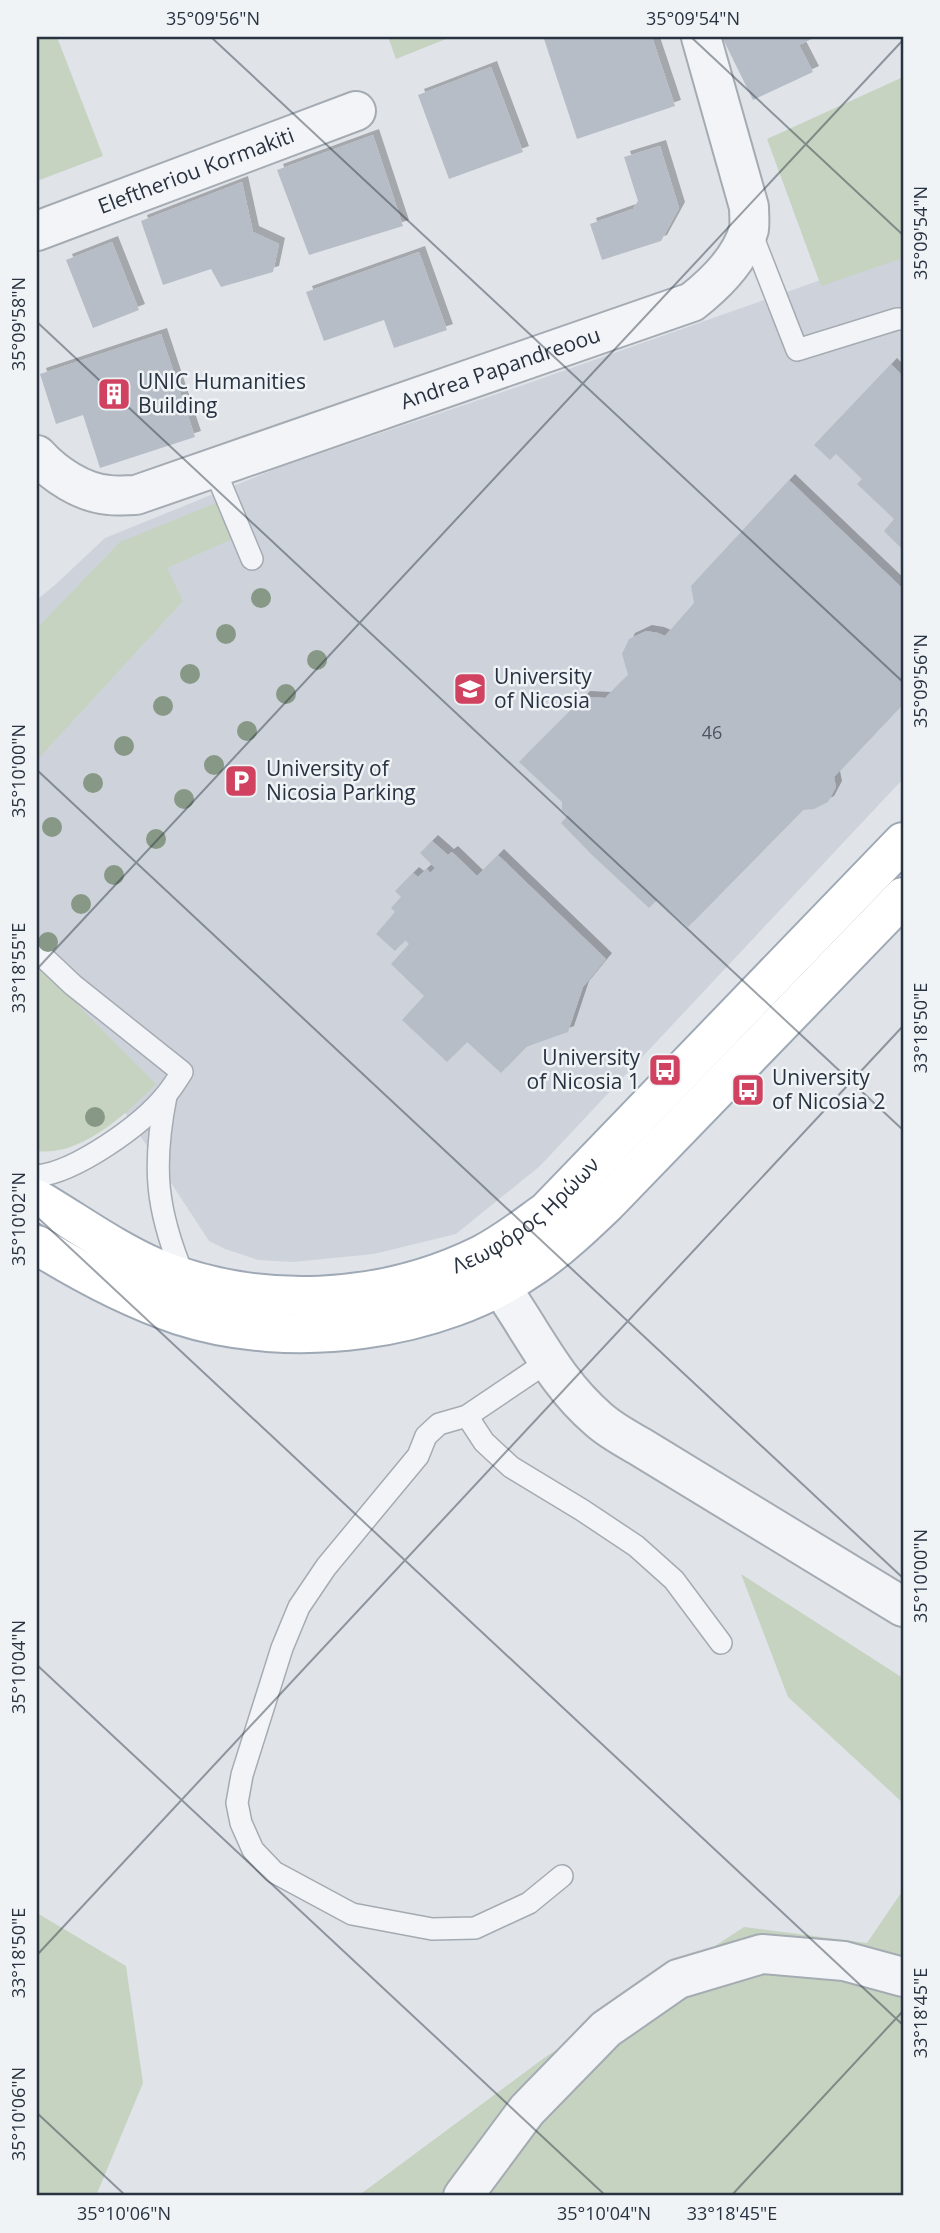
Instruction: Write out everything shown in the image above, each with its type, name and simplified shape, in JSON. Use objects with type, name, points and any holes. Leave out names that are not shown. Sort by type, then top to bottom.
[{"type":"main road","name":"Λεωφόρος Ηρώων","points":[[37,1245],[122,1293],[181,1315],[241,1329],[304,1334],[362,1329],[439,1312],[490,1271],[503,1243],[547,1211],[903,842]]},
{"type":"main road","name":"Λεωφόρος Ηρώων","points":[[37,1199],[128,1254],[157,1268],[240,1291],[294,1296],[359,1293],[414,1281],[534,1266],[566,1242],[607,1203],[903,897]]},
{"type":"street","points":[[701,37],[749,207],[749,228]]},
{"type":"street","name":"Eleftheriou Kormakiti","points":[[37,231],[356,111]]},
{"type":"street","name":"Andrea Papandreoou","points":[[37,455],[46,465],[75,485],[107,495],[136,495],[692,302],[710,288],[725,271],[740,250],[749,228]]},
{"type":"street","points":[[490,1271],[547,1362],[599,1420],[639,1447],[903,1606]]},
{"type":"street","points":[[463,2196],[527,2110],[606,2029],[678,1979],[762,1954],[844,1961],[903,1977]]},
{"type":"lane","points":[[749,228],[797,350],[903,319]]},
{"type":"lane","points":[[214,467],[252,559]]},
{"type":"lane","points":[[37,951],[73,985],[182,1072],[166,1097],[112,1143],[75,1164],[37,1176]]},
{"type":"lane","points":[[166,1097],[160,1125],[158,1193],[165,1226],[184,1277]]},
{"type":"lane","points":[[547,1362],[467,1416],[439,1424],[426,1436],[418,1456],[326,1567],[299,1607],[282,1648],[242,1775],[237,1803],[241,1823],[253,1850],[274,1872],[352,1914],[432,1929],[475,1928],[529,1903],[562,1876]]},
{"type":"lane","points":[[467,1416],[484,1442],[511,1466],[636,1546],[674,1580],[721,1643]]},
{"type":"shaded area","name":"University of Nicosia","points":[[903,247],[903,779],[540,1166],[456,1234],[374,1254],[293,1262],[258,1260],[209,1241],[126,1114],[37,1063],[37,597],[38,599],[56,584],[105,538],[280,467],[815,282]]},
{"type":"green space","points":[[37,37],[57,37],[103,156],[37,181]]},
{"type":"green space","points":[[388,37],[451,37],[396,59]]},
{"type":"green space","points":[[903,77],[903,258],[821,286],[767,139]]},
{"type":"green space","points":[[221,501],[237,537],[167,568],[183,601],[37,760],[37,628],[120,542]]},
{"type":"green space","points":[[37,964],[156,1084],[102,1131],[70,1147],[54,1151],[37,1151]]},
{"type":"green space","points":[[741,1574],[903,1678],[903,1803],[788,1697]]},
{"type":"green space","points":[[903,1890],[903,2196],[358,2196],[544,2058],[744,1927],[867,1943]]},
{"type":"green space","points":[[37,1913],[126,1966],[143,2083],[96,2196],[37,2196]]},
{"type":"building","points":[[652,37],[675,106],[577,139],[544,39]]},
{"type":"building","points":[[722,37],[816,37],[799,45],[813,72],[753,100]]},
{"type":"building","points":[[491,67],[523,152],[449,179],[418,95]]},
{"type":"building","points":[[373,135],[403,226],[309,255],[277,170]]},
{"type":"building","points":[[660,146],[679,208],[661,241],[602,260],[590,224],[633,209],[638,201],[624,157]]},
{"type":"building","points":[[242,182],[253,232],[279,244],[273,272],[221,287],[211,269],[163,285],[141,221]]},
{"type":"building","points":[[112,242],[139,310],[93,328],[66,260]]},
{"type":"building","points":[[419,252],[447,330],[394,348],[384,320],[324,341],[306,292]]},
{"type":"building","name":"UNIC Humanities Building","points":[[161,334],[195,437],[100,468],[83,415],[56,424],[40,374]]},
{"type":"building","points":[[891,364],[903,376],[903,550],[884,531],[894,519],[857,484],[862,479],[836,454],[830,460],[814,445]]},
{"type":"building","points":[[789,480],[903,589],[903,704],[834,777],[836,787],[828,802],[814,809],[803,810],[688,927],[657,900],[649,908],[592,855],[561,823],[568,815],[562,810],[562,802],[519,762],[584,697],[605,698],[628,675],[622,654],[629,639],[646,631],[665,636],[694,603],[691,586]]},
{"type":"building","points":[[432,841],[448,855],[452,852],[477,876],[498,855],[606,959],[583,987],[568,1032],[526,1047],[501,1073],[467,1042],[447,1062],[402,1020],[424,996],[391,964],[409,944],[405,940],[395,951],[376,934],[395,912],[391,908],[401,897],[395,891],[413,873],[418,877],[427,869],[430,873],[435,868],[420,853]]},
{"type":"place","name":"UNIC Humanities Building","points":[[114,394]]},
{"type":"place","name":"University of Nicosia","points":[[470,689]]},
{"type":"place","name":"University of Nicosia Parking","points":[[241,781]]},
{"type":"place","name":"University of Nicosia 1","points":[[665,1070]]},
{"type":"place","name":"University of Nicosia 2","points":[[748,1090]]}]
